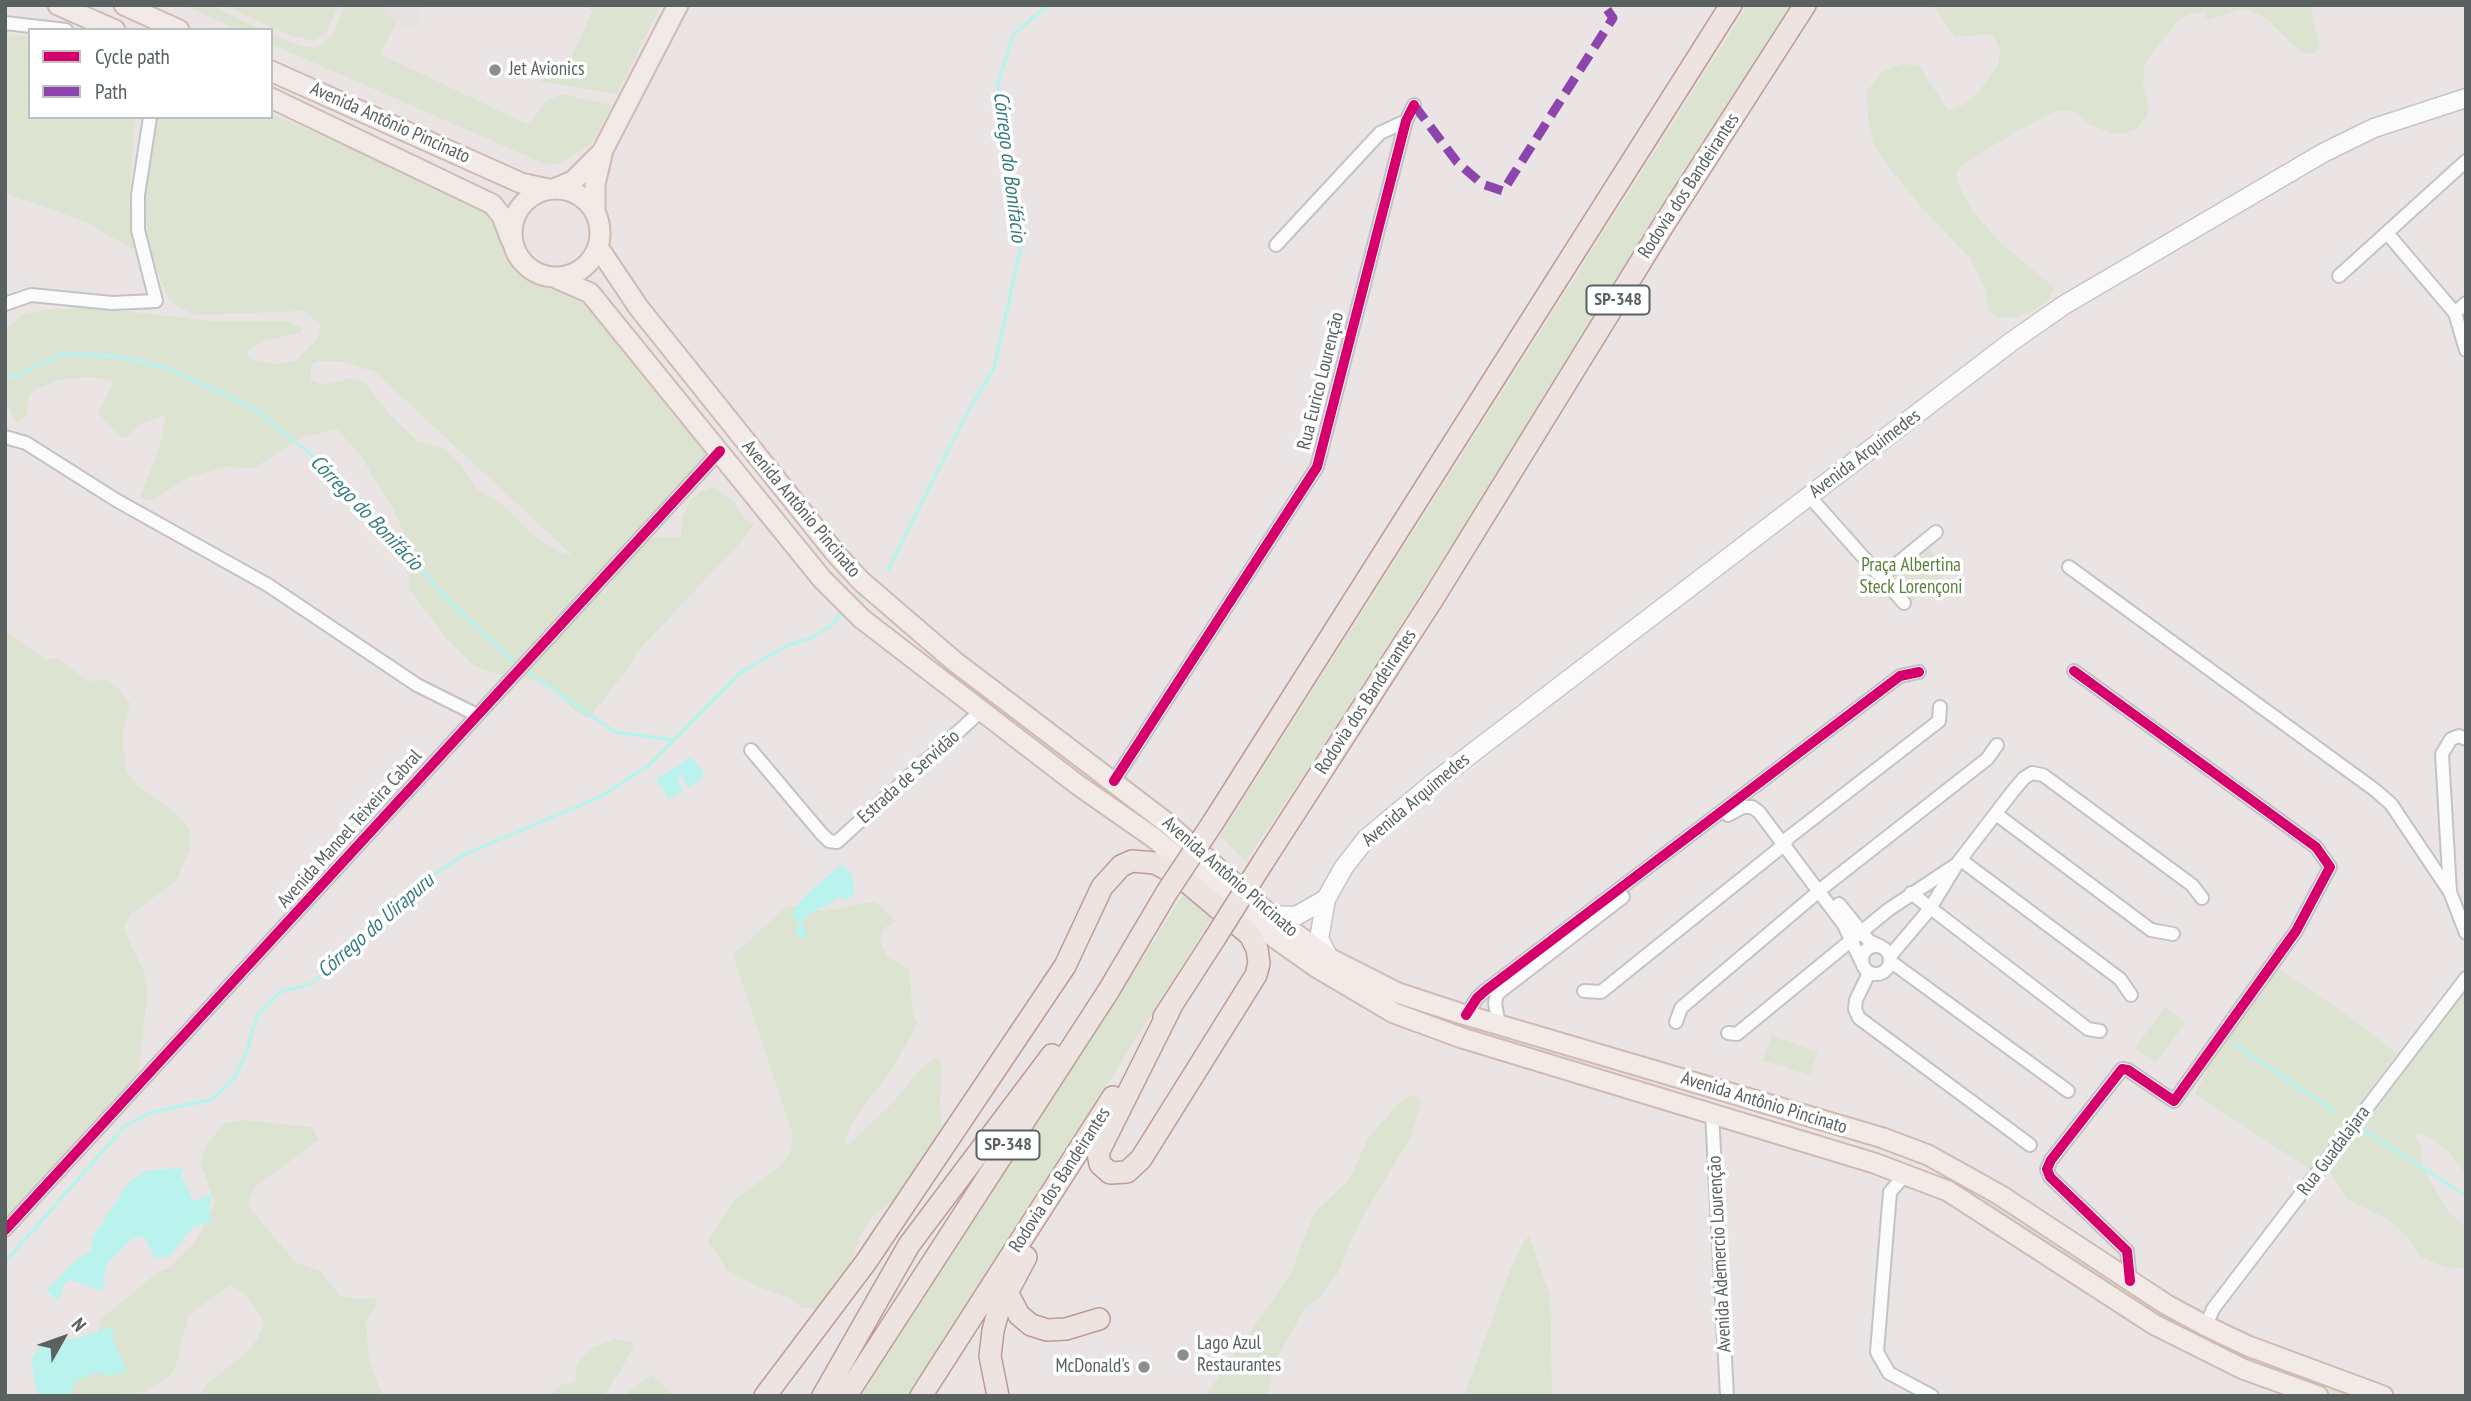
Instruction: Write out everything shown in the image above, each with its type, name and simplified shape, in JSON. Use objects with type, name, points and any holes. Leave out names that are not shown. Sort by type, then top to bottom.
[{"type":"highway","name":"SP-348","points":[[846,1396],[1109,990],[1167,892],[1731,5]]},
{"type":"highway","name":"Rodovia dos Bandeirantes","points":[[921,1396],[1434,597],[1661,229],[1805,5]]},
{"type":"highway","points":[[765,1396],[866,1262],[1059,975],[1102,887],[1121,866],[1132,861],[1155,863],[1181,877],[1250,935],[1257,949],[1259,963],[1256,975],[1141,1159],[1128,1172],[1110,1173],[1100,1164],[1098,1153],[1171,1007]]},
{"type":"highway","points":[[823,1396],[909,1245],[1011,1107],[1071,1031],[1109,990]]},
{"type":"highway","points":[[998,1396],[990,1356],[993,1331],[1007,1292],[1050,1212],[1064,1172]]},
{"type":"highway","points":[[1007,1292],[1011,1305],[1031,1325],[1047,1330],[1066,1329],[1099,1319]]},
{"type":"main road","points":[[58,5],[110,28]]},
{"type":"main road","points":[[124,5],[175,28]]},
{"type":"main road","points":[[595,211],[595,184],[603,150],[678,5]]},
{"type":"main road","name":"Avenida Antônio Pincinato","points":[[273,72],[522,183],[578,195],[595,211],[600,235],[598,247],[639,308],[836,554],[887,605],[979,682],[1114,781],[1219,866],[1270,915],[1329,958],[1398,993],[1466,1016],[1844,1127],[1928,1155],[2000,1195],[2130,1281],[2206,1326],[2248,1346],[2383,1396]]},
{"type":"main road","name":"Avenida Arquimedes","points":[[1329,958],[1319,939],[1325,899],[1343,867],[1366,839],[1395,813],[1809,496],[2064,305],[2323,153],[2374,128],[2466,98]]},
{"type":"main road","name":"Avenida Antônio Pincinato","points":[[273,99],[492,204],[502,216],[522,263],[544,276],[556,278],[590,293],[822,579],[879,632],[1154,838],[1258,926],[1316,967],[1394,1013],[1488,1046],[1813,1143],[1948,1191],[2134,1313],[2197,1349],[2318,1396]]},
{"type":"main road","points":[[512,240],[516,213],[535,193],[573,181],[603,150]]},
{"type":"main road","points":[[556,278],[582,269],[598,247]]},
{"type":"main road","points":[[720,451],[727,438],[727,418]]},
{"type":"main road","points":[[879,632],[885,623],[894,623],[936,655],[954,661]]},
{"type":"main road","points":[[979,682],[984,700],[981,711]]},
{"type":"main road","points":[[1270,915],[1296,916],[1325,899]]},
{"type":"main road","points":[[1466,1016],[1472,1030],[1488,1046]]},
{"type":"main road","points":[[1813,1143],[1839,1139],[1844,1127]]},
{"type":"main road","points":[[1905,1175],[1928,1155]]},
{"type":"street","points":[[5,23],[49,28]]},
{"type":"street","name":"Rua Eurico Lourenção","points":[[1114,781],[1317,467],[1406,121],[1413,105]]},
{"type":"street","points":[[5,304],[30,295],[112,303],[156,301],[138,230],[138,195],[150,119]]},
{"type":"street","points":[[1276,245],[1380,133],[1406,121]]},
{"type":"street","points":[[2339,276],[2466,161]]},
{"type":"street","points":[[2386,233],[2455,313],[2466,350]]},
{"type":"street","points":[[2455,313],[2466,303]]},
{"type":"street","points":[[5,437],[26,443],[116,500],[268,585],[417,685],[477,715]]},
{"type":"street","name":"Avenida Manoel Teixeira Cabral","points":[[5,1230],[720,451]]},
{"type":"street","points":[[1809,496],[1904,603]]},
{"type":"street","points":[[1882,576],[1936,532]]},
{"type":"street","points":[[2069,567],[2391,804],[2449,891],[2466,933]]},
{"type":"street","points":[[2074,671],[2316,848],[2330,867],[2296,931],[2174,1101],[2128,1070],[2122,1069],[2047,1168],[2050,1177],[2127,1251],[2130,1281]]},
{"type":"street","points":[[1466,1016],[1476,998],[1900,676],[1919,672]]},
{"type":"street","points":[[1584,991],[1601,992],[1938,720],[1940,707]]},
{"type":"street","name":"Estrada de Servidão","points":[[751,750],[821,833],[829,841],[837,842],[981,711]]},
{"type":"street","points":[[2449,891],[2442,754],[2451,739],[2459,736],[2466,739]]},
{"type":"street","points":[[1676,1022],[1681,1008],[1822,889],[1987,758],[1997,745]]},
{"type":"street","points":[[1869,973],[1883,972],[1890,958],[1929,910],[1959,862],[2024,778],[2032,773],[2043,775],[2192,885],[2202,898]]},
{"type":"street","points":[[1750,790],[1822,889],[1861,932],[1880,946],[1890,958],[2068,1091]]},
{"type":"street","points":[[1499,1026],[1495,1003],[1497,994],[1735,810],[1752,807],[1786,841]]},
{"type":"street","points":[[1996,814],[2151,930],[2174,934]]},
{"type":"street","points":[[1728,1033],[1737,1034],[1911,893],[1959,862]]},
{"type":"street","points":[[1959,862],[2120,979],[2131,995]]},
{"type":"street","points":[[1822,889],[1869,973]]},
{"type":"street","points":[[1911,893],[1929,910],[2088,1029],[2100,1031]]},
{"type":"street","points":[[1861,961],[1867,949],[1880,946]]},
{"type":"street","points":[[1869,973],[1856,1000],[1855,1009],[1859,1017],[2030,1145]]},
{"type":"street","name":"Rua Guadalajara","points":[[2206,1326],[2213,1309],[2466,978]]},
{"type":"street","name":"Avenida Ademercio Lourenção","points":[[1712,1113],[1727,1396]]},
{"type":"street","points":[[1905,1175],[1891,1192],[1877,1352],[1889,1373],[1932,1396]]},
{"type":"green space","points":[[183,5],[211,5],[257,28],[235,28]]},
{"type":"green space","points":[[224,5],[339,5],[326,33],[314,41],[291,36]]},
{"type":"green space","points":[[345,5],[386,5],[396,24],[380,54],[529,125],[546,101],[562,94],[612,105],[593,142],[561,163],[547,165],[273,45],[273,35],[303,47],[317,47],[332,36]]},
{"type":"green space","points":[[584,5],[661,5],[617,94],[540,81],[552,59],[567,66],[593,11]]},
{"type":"green space","points":[[1748,5],[1796,5],[1335,728],[1246,861],[1220,836]]},
{"type":"green space","points":[[1933,5],[2310,5],[2320,48],[2312,54],[2300,51],[2263,16],[2243,8],[2204,21],[2206,12],[2190,14],[2178,21],[2145,62],[2143,84],[2149,112],[2137,129],[2127,133],[2110,133],[2091,125],[2071,110],[2056,111],[2015,132],[1964,164],[1957,172],[1956,180],[1972,210],[2003,245],[2055,288],[2049,299],[2033,310],[2016,317],[1998,318],[1989,312],[1985,288],[1970,258],[1922,208],[1884,161],[1874,144],[1868,120],[1867,91],[1883,71],[1902,64],[1919,66],[1948,110],[1963,105],[1977,94],[1998,65],[2000,48],[1992,34],[1955,37]]},
{"type":"green space","points":[[5,34],[28,37],[28,119],[135,119],[129,202],[134,250],[84,221],[5,193]]},
{"type":"green space","points":[[273,115],[468,198],[489,212],[502,234],[513,265],[532,284],[569,290],[594,302],[710,456],[598,584],[601,593],[606,592],[619,567],[650,538],[681,537],[682,518],[690,501],[699,492],[714,487],[734,502],[744,518],[754,524],[740,543],[637,652],[630,666],[589,718],[574,710],[552,687],[538,681],[506,677],[473,665],[447,639],[409,589],[407,540],[394,510],[360,455],[337,429],[303,437],[254,468],[225,467],[187,478],[155,499],[144,500],[141,495],[160,446],[166,415],[138,425],[127,437],[121,437],[98,413],[112,385],[111,381],[88,377],[59,380],[34,390],[29,397],[26,417],[18,423],[5,397],[5,330],[22,315],[42,310],[98,308],[212,321],[284,321],[303,327],[300,333],[266,340],[249,349],[248,355],[252,359],[274,364],[296,361],[318,337],[321,325],[304,311],[193,315],[169,300],[153,259],[147,231],[145,199],[155,119],[273,119]],"holes":[[[317,361],[344,362],[375,372],[572,555],[562,553],[534,536],[501,503],[478,490],[461,465],[445,449],[417,441],[388,413],[365,382],[351,378],[324,385],[311,380],[311,366]]]},
{"type":"green space","name":"Praça Albertina Steck Lorençoni","points":[[1923,542],[1948,573],[1908,604],[1882,576]]},
{"type":"green space","points":[[5,630],[46,660],[58,658],[88,681],[106,679],[119,689],[130,703],[122,738],[127,773],[139,787],[178,815],[190,830],[190,849],[176,881],[131,914],[123,928],[145,974],[147,996],[138,1074],[5,1222]]},
{"type":"green space","points":[[1185,892],[1213,916],[1007,1243],[908,1396],[861,1396]]},
{"type":"green space","points":[[876,901],[896,921],[884,928],[880,939],[886,955],[909,969],[913,1013],[917,1024],[893,1068],[853,1121],[844,1142],[846,1145],[854,1140],[894,1101],[918,1072],[932,1060],[939,1058],[942,1066],[942,1129],[921,1179],[872,1217],[860,1237],[849,1267],[823,1310],[802,1308],[790,1298],[756,1286],[727,1270],[708,1241],[734,1200],[779,1167],[789,1155],[793,1136],[733,955],[788,905],[825,911]]},
{"type":"green space","points":[[2277,968],[2397,1053],[2311,1170],[2195,1094],[2216,1053]]},
{"type":"green space","points":[[2466,990],[2466,1174],[2433,1139],[2418,1133],[2415,1136],[2421,1148],[2423,1168],[2447,1210],[2466,1228],[2466,1267],[2449,1269],[2421,1257],[2408,1238],[2389,1220],[2347,1199],[2330,1171]]},
{"type":"green space","points":[[2165,1007],[2186,1022],[2156,1063],[2135,1048]]},
{"type":"green space","points":[[1772,1036],[1818,1052],[1810,1075],[1762,1060]]},
{"type":"green space","points":[[1413,1095],[1419,1098],[1421,1105],[1411,1137],[1359,1223],[1338,1273],[1316,1301],[1307,1306],[1283,1346],[1273,1369],[1268,1396],[1205,1396],[1290,1275],[1314,1213],[1350,1179],[1368,1138],[1402,1100]]},
{"type":"green space","points":[[243,1120],[312,1127],[319,1140],[256,1186],[249,1200],[250,1208],[295,1262],[320,1271],[341,1297],[373,1297],[376,1300],[378,1304],[366,1320],[369,1360],[383,1396],[200,1396],[205,1386],[248,1351],[258,1338],[264,1322],[245,1293],[230,1285],[188,1316],[174,1372],[159,1383],[143,1393],[60,1396],[98,1338],[100,1320],[157,1273],[171,1266],[195,1242],[215,1203],[200,1162],[205,1147],[225,1123]]},
{"type":"green space","points":[[1948,1176],[1965,1177],[2173,1321],[2199,1334],[2364,1396],[2338,1396],[2230,1354],[2170,1326]]},
{"type":"green space","points":[[1529,1236],[1550,1296],[1552,1396],[1464,1396],[1508,1275],[1523,1242]]},
{"type":"green space","points":[[614,1339],[633,1343],[634,1348],[604,1396],[548,1396],[561,1385],[575,1382],[577,1364],[592,1348]]},
{"type":"green space","points":[[652,1375],[675,1396],[627,1396],[627,1392]]},
{"type":"water","points":[[691,757],[704,772],[702,779],[689,788],[681,774],[677,778],[684,791],[668,799],[656,779]]},
{"type":"water","points":[[840,865],[847,868],[852,876],[854,895],[846,900],[840,897],[802,921],[806,932],[805,941],[794,930],[799,925],[792,914],[801,900]]},
{"type":"water","points":[[185,1168],[180,1173],[193,1201],[213,1193],[209,1209],[212,1221],[192,1228],[170,1256],[155,1258],[143,1236],[133,1238],[107,1263],[102,1291],[70,1280],[63,1286],[59,1301],[46,1291],[75,1261],[91,1251],[92,1238],[130,1181],[148,1170]]},
{"type":"water","points":[[113,1326],[113,1339],[127,1371],[110,1376],[100,1373],[89,1375],[75,1382],[69,1396],[37,1396],[31,1360],[39,1347],[58,1340],[75,1339]]},
{"type":"waterway","name":"Córrego do Bonifácio","points":[[888,570],[966,415],[994,368],[1022,242],[998,83],[1013,35],[1048,5]]},
{"type":"waterway","name":"Córrego do Bonifácio","points":[[5,374],[12,378],[62,354],[116,356],[170,369],[253,408],[332,471],[390,530],[443,595],[513,661]]},
{"type":"waterway","name":"Córrego do Uirapuru","points":[[5,1262],[125,1126],[152,1112],[211,1100],[234,1079],[247,1051],[257,1016],[280,992],[311,984],[432,876],[463,855],[600,797],[648,766],[740,673],[788,645],[811,638],[829,627],[842,612]]},
{"type":"waterway","points":[[528,672],[615,732],[674,740]]},
{"type":"waterway","points":[[2234,1044],[2334,1111]]},
{"type":"waterway","points":[[2362,1129],[2466,1196]]},
{"type":"taxiway","points":[[398,5],[406,13]]},
{"type":"marked path","points":[[1414,105],[1457,162],[1482,184],[1503,191],[1613,18],[1604,5]]},
{"type":"cycle path","points":[[1114,781],[1317,467],[1406,121],[1414,105]]},
{"type":"cycle path","points":[[5,1230],[720,451]]},
{"type":"cycle path","points":[[2074,671],[2316,847],[2330,867],[2296,931],[2174,1101],[2128,1070],[2122,1069],[2051,1160],[2047,1169],[2050,1177],[2127,1251],[2130,1281]]},
{"type":"cycle path","points":[[1466,1015],[1486,990],[1900,676],[1919,672]]},
{"type":"place","name":"Jet Avionics","points":[[495,70]]},
{"type":"place","name":"Lago Azul Restaurantes","points":[[1183,1355]]},
{"type":"place","name":"McDonald's","points":[[1144,1367]]}]
